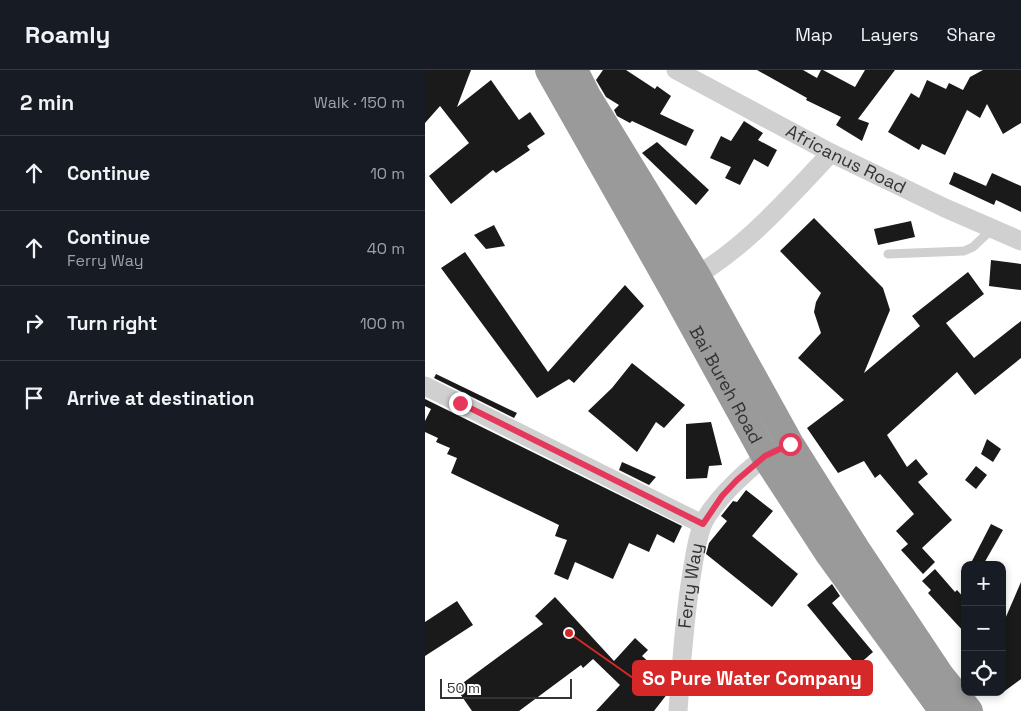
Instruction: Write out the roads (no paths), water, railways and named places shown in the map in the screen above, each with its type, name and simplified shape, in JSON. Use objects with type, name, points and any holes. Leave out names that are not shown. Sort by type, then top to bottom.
[{"type":"highway","name":"Bai Bureh Road","points":[[549,70],[765,456],[829,554],[943,711]]},
{"type":"highway","points":[[574,70],[587,96],[697,276],[790,444],[856,549],[940,675],[969,711]]},
{"type":"street","name":"Africanus Road","points":[[676,70],[831,153],[945,208],[1021,241]]},
{"type":"street","points":[[673,289],[697,276],[735,250],[776,211],[831,153]]},
{"type":"street","points":[[425,386],[703,524]]},
{"type":"street","name":"Ferry Way","points":[[678,711],[688,599],[695,552],[703,524],[722,496],[765,456],[790,444]]},
{"type":"lane","points":[[889,254],[964,251],[973,247],[992,228]]},
{"type":"place","name":"So Pure Water Company","points":[[569,633]]}]
